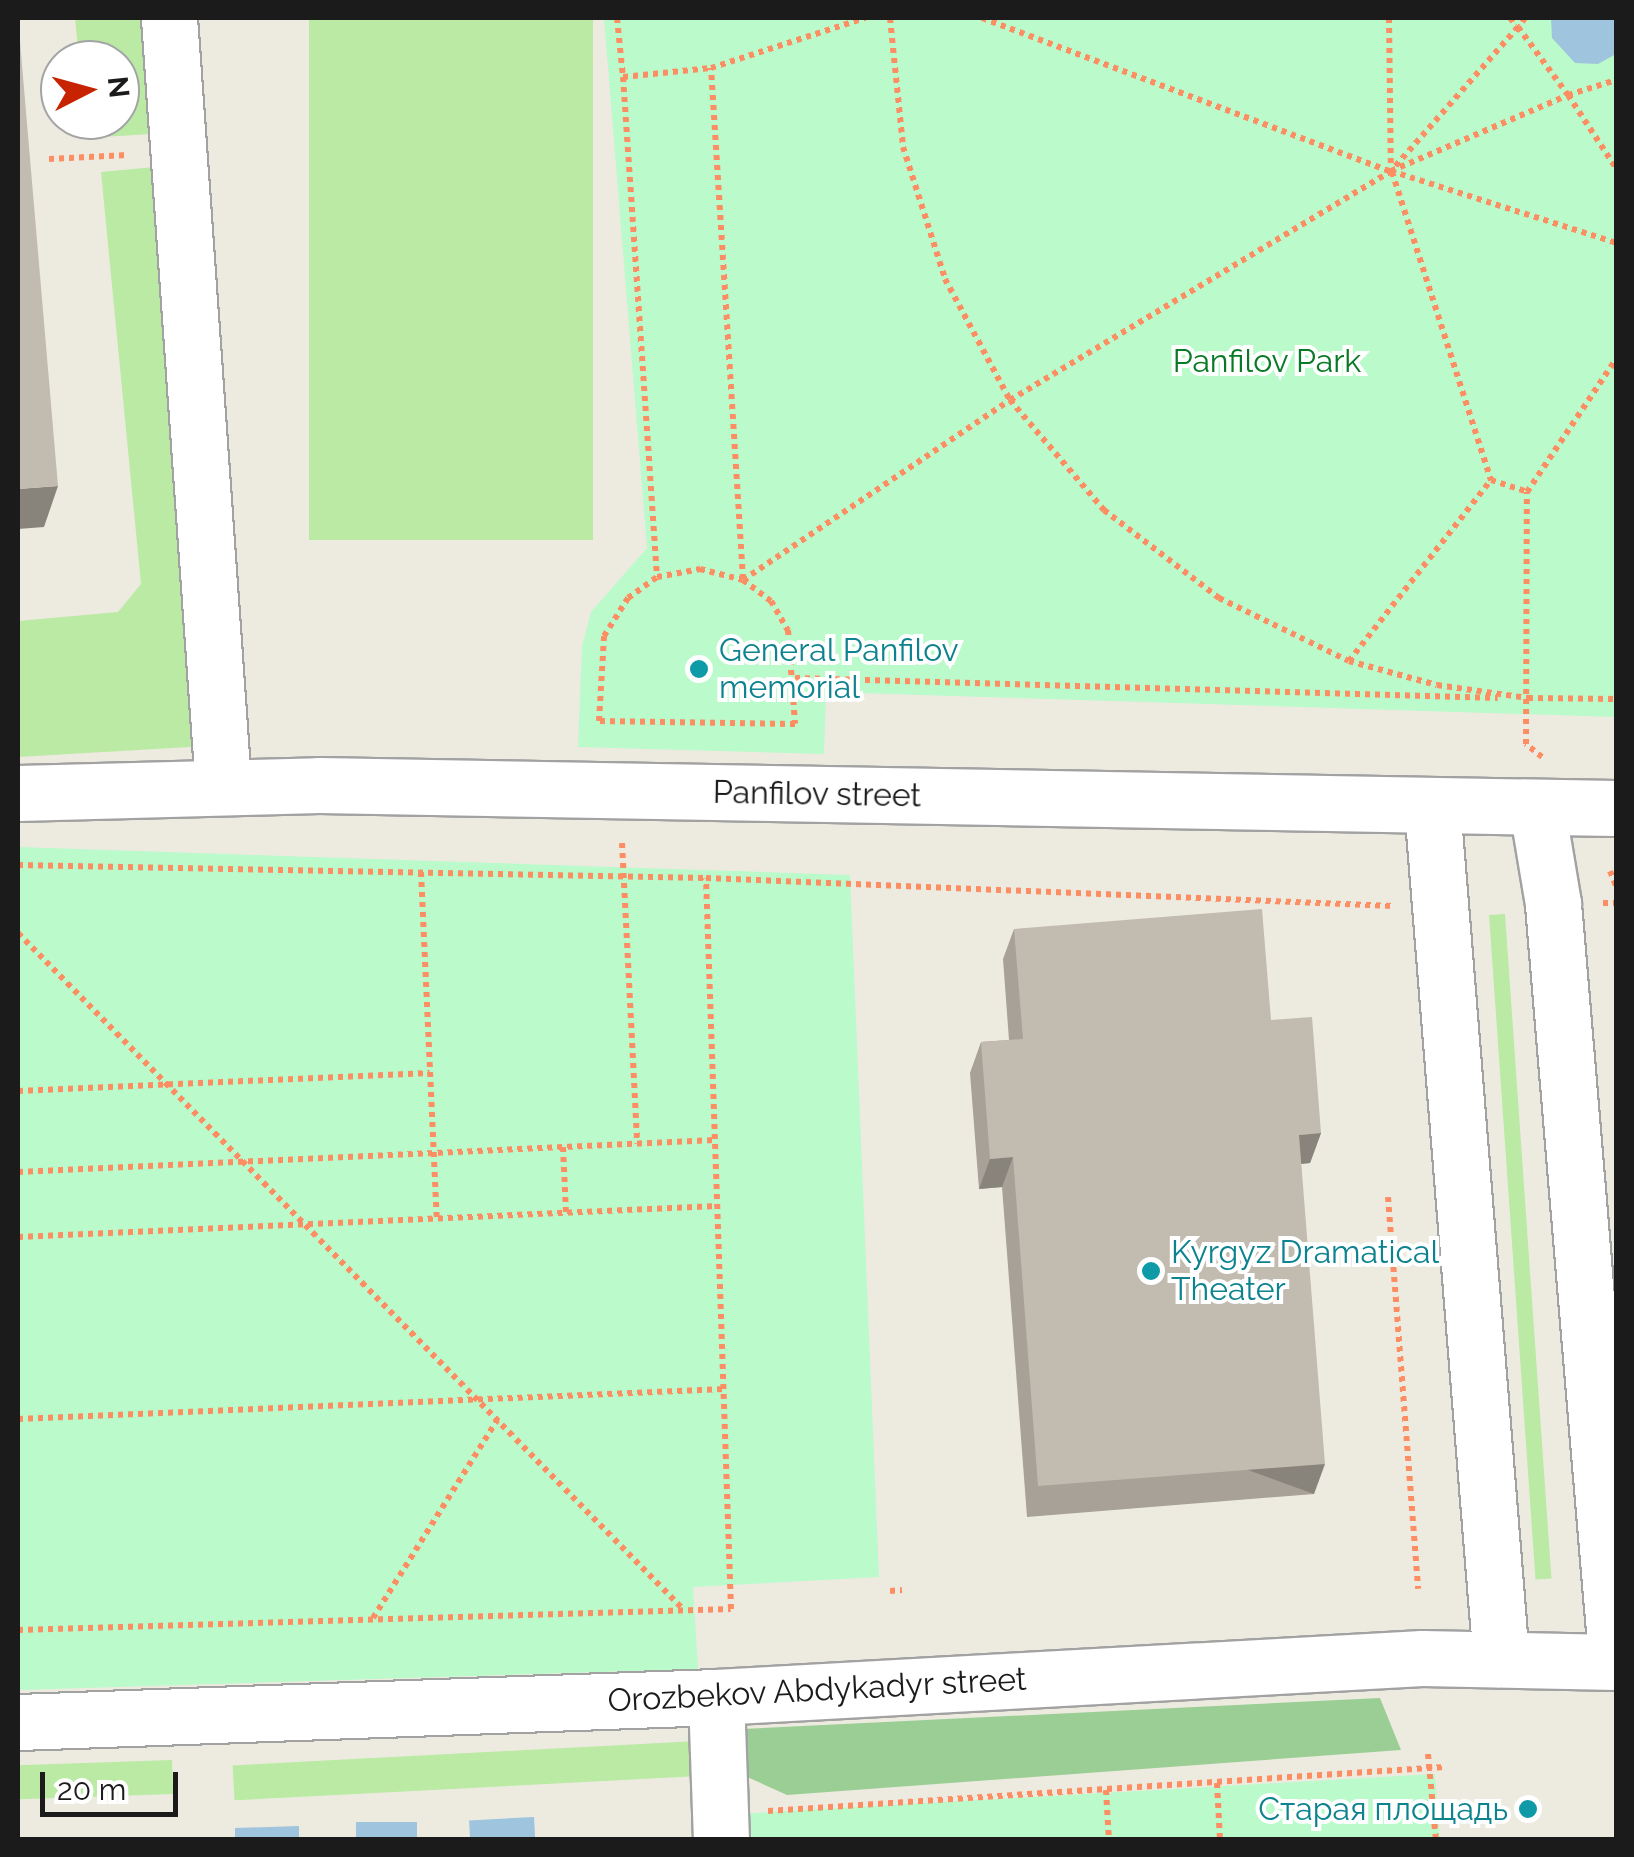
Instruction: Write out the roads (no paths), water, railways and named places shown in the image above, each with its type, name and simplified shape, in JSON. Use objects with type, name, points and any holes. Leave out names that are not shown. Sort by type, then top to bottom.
[{"type":"street","points":[[170,18],[207,442],[223,785]]},
{"type":"street","name":"Panfilov street","points":[[18,792],[223,785],[1432,806],[1545,786],[1616,808]]},
{"type":"street","points":[[1545,786],[1616,1654]]},
{"type":"street","points":[[1432,806],[1502,1659]]},
{"type":"street","name":"Orozbekov Abdykadyr street","points":[[18,1722],[716,1697],[1422,1658],[1616,1662]]},
{"type":"street","points":[[716,1697],[721,1840]]},
{"type":"water","points":[[1551,18],[1616,18],[1616,54],[1598,64],[1575,63],[1552,38]]},
{"type":"water","points":[[534,1817],[535,1839],[470,1840],[469,1820]]},
{"type":"water","points":[[356,1822],[417,1822],[417,1839],[356,1839]]},
{"type":"water","points":[[299,1826],[299,1839],[235,1839],[235,1828]]},
{"type":"place","name":"General Panfilov memorial","points":[[699,669]]},
{"type":"place","name":"Kyrgyz Dramatical Theater","points":[[1151,1271]]},
{"type":"place","name":"Старая площадь","points":[[1528,1809]]},
{"type":"park label","name":"Panfilov Park","points":[[1267,361]]}]
